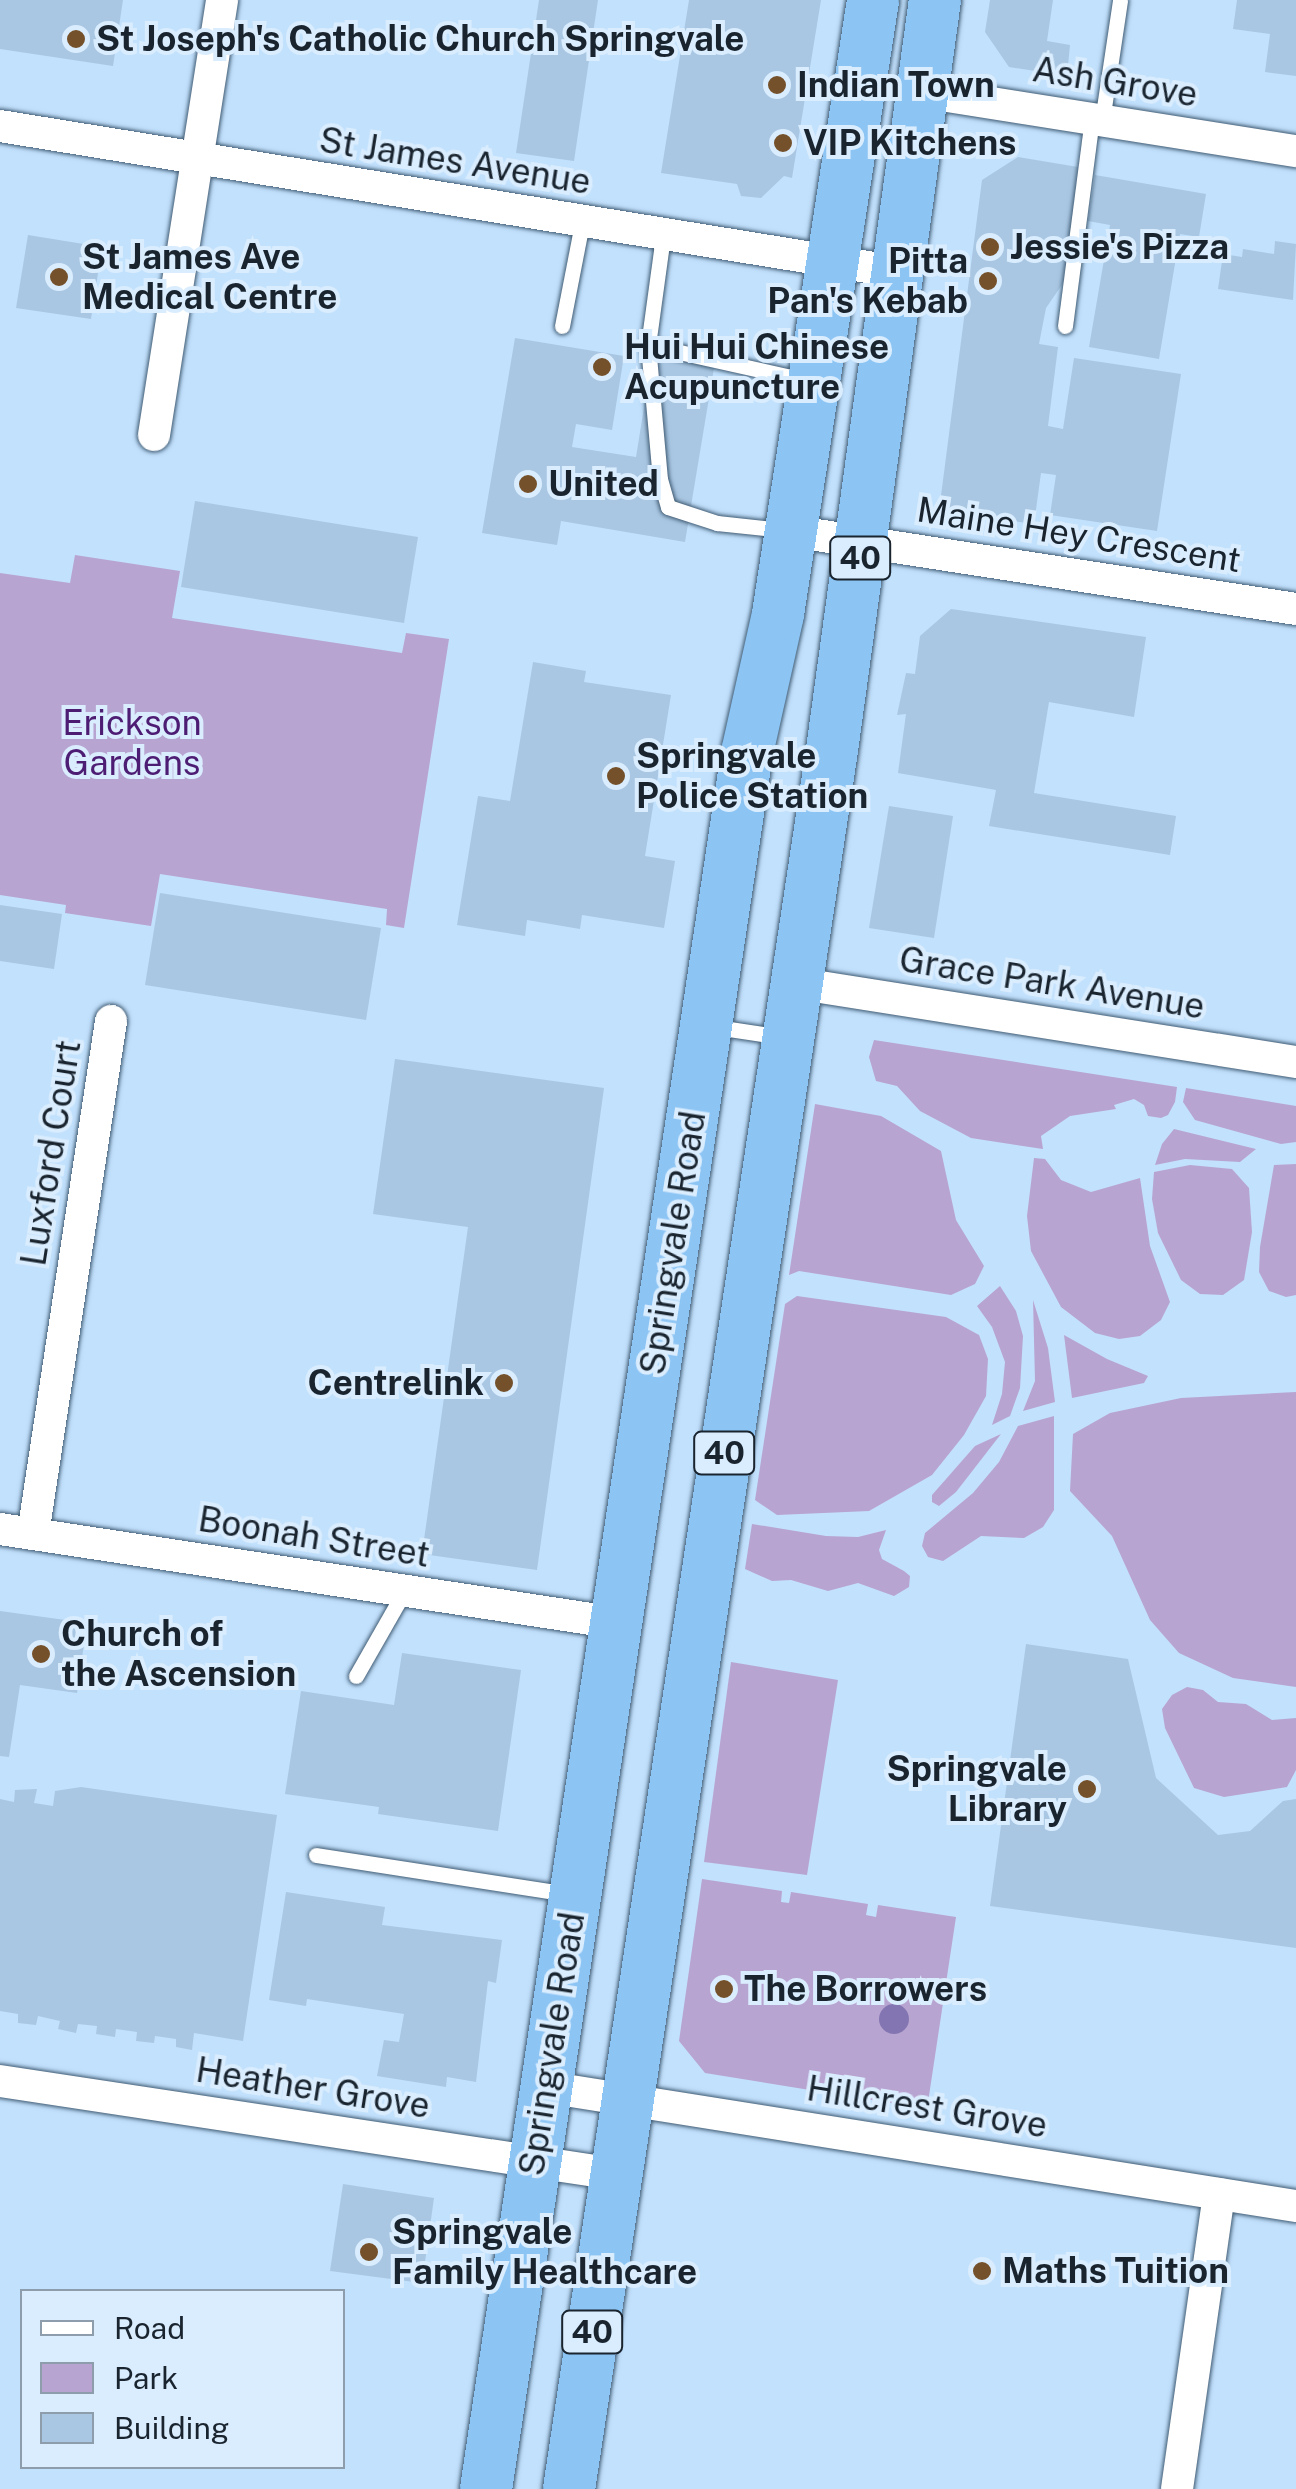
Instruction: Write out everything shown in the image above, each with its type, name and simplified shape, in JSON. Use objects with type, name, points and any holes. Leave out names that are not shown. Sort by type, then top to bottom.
[{"type":"highway","name":"Springvale Road","points":[[486,2489],[751,725],[778,614],[872,0]]},
{"type":"highway","name":"40","points":[[569,2489],[862,541],[935,0]]},
{"type":"highway","points":[[678,1218],[758,1230]]},
{"type":"street","points":[[154,435],[222,0]]},
{"type":"street","name":"Ash Grove","points":[[922,92],[1296,151]]},
{"type":"street","name":"St James Avenue","points":[[0,126],[898,272]]},
{"type":"street","name":"Maine Hey Crescent","points":[[791,532],[1296,610]]},
{"type":"street","name":"Grace Park Avenue","points":[[795,984],[1296,1062]]},
{"type":"street","name":"Luxford Court","points":[[33,1534],[111,1021]]},
{"type":"street","name":"Boonah Street","points":[[0,1529],[617,1622]]},
{"type":"street","name":"Heather Grove","points":[[0,2080],[615,2174]]},
{"type":"street","name":"Hillcrest Grove","points":[[546,2088],[1296,2206]]},
{"type":"street","points":[[1177,2489],[1219,2194]]},
{"type":"lane","points":[[1065,326],[1120,0]]},
{"type":"lane","points":[[562,326],[582,223]]},
{"type":"lane","points":[[662,236],[648,345],[660,479],[668,507],[716,523],[791,532]]},
{"type":"lane","points":[[648,345],[814,382]]},
{"type":"lane","points":[[706,1026],[786,1038]]},
{"type":"lane","points":[[356,1676],[404,1592]]},
{"type":"lane","points":[[316,1855],[576,1895]]},
{"type":"green space","name":"Erickson Gardens","points":[[75,555],[180,571],[172,618],[402,653],[406,633],[449,639],[404,928],[386,925],[387,909],[160,874],[151,926],[65,913],[66,905],[0,895],[0,573],[70,583]]},
{"type":"green space","points":[[874,1040],[1177,1087],[1175,1102],[1168,1115],[1161,1118],[1148,1116],[1144,1105],[1134,1099],[1114,1105],[1116,1109],[1070,1116],[1041,1136],[1043,1149],[971,1138],[920,1111],[897,1086],[876,1081],[869,1057]]},
{"type":"green space","points":[[1186,1088],[1296,1106],[1296,1142],[1281,1144],[1195,1120],[1183,1102]]},
{"type":"green space","points":[[815,1104],[881,1116],[941,1151],[956,1220],[984,1266],[975,1284],[951,1295],[799,1271],[789,1275]]},
{"type":"green space","points":[[1174,1129],[1256,1149],[1240,1162],[1185,1159],[1155,1165],[1162,1144]]},
{"type":"green space","points":[[1034,1158],[1045,1159],[1061,1180],[1091,1192],[1140,1178],[1150,1246],[1170,1302],[1161,1320],[1140,1336],[1119,1339],[1095,1333],[1061,1307],[1031,1251],[1027,1216]]},
{"type":"green space","points":[[1296,1164],[1296,1295],[1286,1297],[1269,1291],[1259,1272],[1260,1247],[1274,1165]]},
{"type":"green space","points":[[1190,1165],[1232,1169],[1249,1188],[1252,1232],[1244,1280],[1223,1295],[1200,1294],[1181,1280],[1158,1233],[1152,1199],[1154,1172]]},
{"type":"green space","points":[[1000,1286],[1016,1311],[1023,1336],[1020,1388],[1010,1416],[992,1425],[1002,1394],[1005,1362],[992,1327],[977,1306]]},
{"type":"green space","points":[[797,1296],[946,1317],[979,1335],[988,1359],[986,1396],[964,1435],[932,1475],[869,1511],[777,1515],[755,1500],[785,1304]]},
{"type":"green space","points":[[1033,1300],[1048,1348],[1055,1402],[1023,1411],[1035,1381]]},
{"type":"green space","points":[[1064,1335],[1148,1376],[1144,1383],[1072,1398]]},
{"type":"green space","points":[[1296,1392],[1296,1687],[1233,1678],[1179,1653],[1150,1620],[1112,1536],[1070,1491],[1073,1434],[1110,1413],[1181,1398]]},
{"type":"green space","points":[[1054,1416],[1054,1510],[1043,1527],[1024,1538],[981,1536],[943,1561],[928,1557],[922,1546],[925,1533],[973,1493],[999,1462],[1018,1426]]},
{"type":"green space","points":[[1001,1434],[956,1492],[939,1506],[932,1502],[932,1495],[975,1446]]},
{"type":"green space","points":[[752,1524],[826,1536],[858,1537],[886,1530],[879,1550],[882,1559],[910,1576],[909,1587],[894,1596],[858,1583],[828,1591],[791,1580],[772,1581],[745,1569]]},
{"type":"green space","points":[[731,1662],[838,1680],[807,1875],[704,1862]]},
{"type":"green space","points":[[1187,1687],[1203,1690],[1218,1702],[1246,1704],[1272,1720],[1296,1718],[1296,1770],[1287,1787],[1224,1797],[1194,1788],[1165,1728],[1162,1709],[1172,1695]]},
{"type":"green space","points":[[702,1879],[782,1891],[781,1902],[789,1903],[791,1892],[868,1904],[866,1915],[876,1917],[878,1905],[956,1917],[927,2109],[705,2073],[679,2041]]},
{"type":"building","points":[[0,0],[123,0],[113,66],[0,49]]},
{"type":"building","points":[[539,0],[598,0],[574,161],[516,153]]},
{"type":"building","points":[[689,0],[821,0],[792,178],[784,176],[761,198],[741,196],[737,184],[661,173]]},
{"type":"building","points":[[990,0],[1053,0],[1047,41],[1070,45],[1067,76],[1009,67],[985,32]]},
{"type":"building","points":[[1237,0],[1296,0],[1296,76],[1265,72],[1270,34],[1233,29]]},
{"type":"building","points":[[1018,157],[1078,167],[1066,279],[1046,308],[1039,344],[1058,347],[1048,426],[1063,429],[1074,358],[1181,374],[1157,531],[1050,515],[1056,475],[1041,473],[1034,524],[939,511],[982,180]]},
{"type":"building","points":[[1095,175],[1206,194],[1199,237],[1180,234],[1159,359],[1089,347],[1110,225],[1088,221]]},
{"type":"building","name":"St James Ave Medical Centre","points":[[28,235],[102,247],[91,319],[16,308]]},
{"type":"building","points":[[1275,241],[1296,244],[1293,300],[1218,289],[1223,254],[1242,257],[1243,249],[1274,254]]},
{"type":"building","points":[[515,338],[624,356],[612,430],[576,424],[572,447],[636,457],[653,352],[715,362],[685,542],[561,521],[557,545],[482,533]]},
{"type":"building","points":[[195,501],[418,537],[404,623],[181,587]]},
{"type":"building","points":[[951,609],[1146,637],[1134,717],[1049,702],[1034,793],[1176,816],[1170,855],[989,826],[996,790],[898,773],[906,714],[897,715],[906,673],[915,674],[920,636]]},
{"type":"building","points":[[533,662],[586,671],[584,682],[671,695],[645,856],[675,861],[664,928],[582,915],[580,929],[527,920],[525,936],[457,925],[478,796],[510,801]]},
{"type":"building","points":[[889,806],[953,816],[934,938],[869,928]]},
{"type":"building","points":[[160,893],[381,928],[366,1020],[145,985]]},
{"type":"building","points":[[0,905],[62,914],[54,969],[0,961]]},
{"type":"building","name":"Centrelink","points":[[395,1059],[604,1088],[537,1570],[422,1554],[468,1227],[373,1214]]},
{"type":"building","name":"Church of the Ascension","points":[[0,1611],[87,1623],[77,1693],[20,1685],[9,1757],[0,1756]]},
{"type":"building","name":"Springvale Library","points":[[1026,1644],[1128,1659],[1156,1778],[1218,1835],[1250,1831],[1283,1801],[1296,1799],[1296,1948],[990,1906]]},
{"type":"building","points":[[402,1653],[521,1670],[498,1831],[378,1814],[379,1807],[285,1794],[301,1691],[394,1705]]},
{"type":"building","points":[[81,1787],[277,1815],[243,2041],[194,2033],[192,2050],[176,2047],[176,2039],[155,2036],[154,2043],[136,2041],[137,2032],[116,2029],[115,2037],[96,2034],[97,2026],[78,2024],[76,2033],[58,2029],[60,2021],[38,2016],[36,2025],[18,2023],[18,2014],[0,2011],[0,1799],[14,1802],[15,1790],[37,1789],[34,1803],[53,1806],[55,1791]]},
{"type":"building","points":[[286,1892],[385,1907],[382,1925],[502,1940],[496,1983],[488,1981],[476,2082],[447,2077],[446,2087],[377,2076],[384,2040],[399,2042],[404,2014],[307,1999],[306,2006],[269,2000]]},
{"type":"building","points":[[343,2184],[434,2198],[422,2283],[330,2271]]},
{"type":"place","name":"St Joseph's Catholic Church Springvale","points":[[76,39]]},
{"type":"place","name":"Indian Town","points":[[777,85]]},
{"type":"place","name":"VIP Kitchens","points":[[783,143]]},
{"type":"place","name":"Jessie's Pizza","points":[[990,247]]},
{"type":"place","name":"St James Ave Medical Centre","points":[[59,277]]},
{"type":"place","name":"Pitta Pan's Kebab","points":[[988,281]]},
{"type":"place","name":"Hui Hui Chinese Acupuncture","points":[[602,367]]},
{"type":"place","name":"United","points":[[528,484]]},
{"type":"place","name":"Springvale Police Station","points":[[616,776]]},
{"type":"place","name":"Centrelink","points":[[504,1383]]},
{"type":"place","name":"Church of the Ascension","points":[[41,1654]]},
{"type":"place","name":"Springvale Library","points":[[1087,1789]]},
{"type":"place","name":"The Borrowers","points":[[724,1989]]},
{"type":"place","name":"Springvale Family Healthcare","points":[[369,2252]]},
{"type":"place","name":"Maths Tuition","points":[[982,2271]]}]
